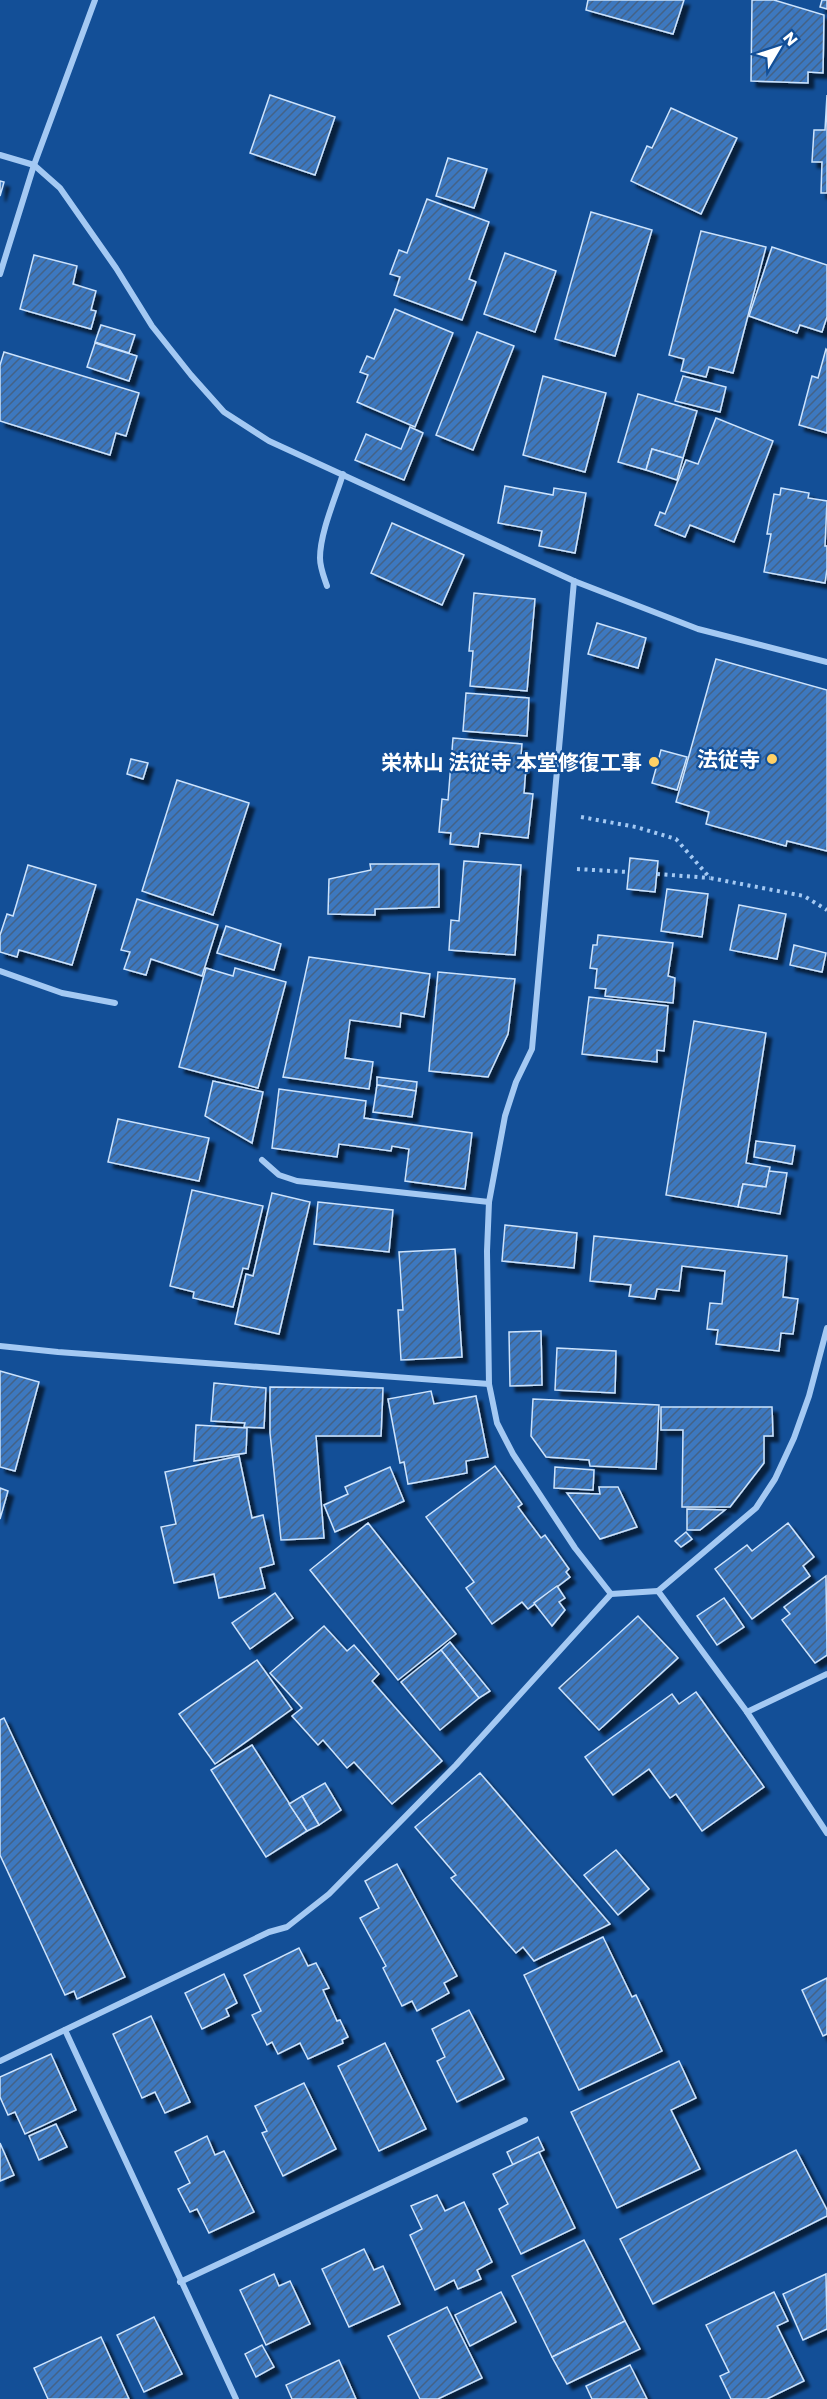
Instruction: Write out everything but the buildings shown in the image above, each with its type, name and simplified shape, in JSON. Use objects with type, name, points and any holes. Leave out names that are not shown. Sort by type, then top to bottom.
[{"type":"street","points":[[0,274],[34,165],[95,0]]},
{"type":"street","points":[[0,155],[34,165],[67,197],[117,268],[153,326],[191,375],[224,412],[269,441],[574,581],[698,629],[827,662]]},
{"type":"street","points":[[327,586],[321,571],[320,557],[323,538],[343,474]]},
{"type":"street","points":[[574,581],[532,1049],[516,1082],[505,1116],[489,1202],[487,1251],[489,1384],[497,1423],[513,1454],[575,1548],[611,1594]]},
{"type":"street","points":[[0,970],[62,993],[115,1003]]},
{"type":"street","points":[[262,1160],[279,1175],[297,1181],[489,1202]]},
{"type":"street","points":[[0,2061],[269,1932],[286,1928],[329,1894],[456,1765],[611,1594],[658,1591],[756,1508],[775,1479],[794,1438],[827,1328]]},
{"type":"street","points":[[0,1346],[489,1384]]},
{"type":"street","points":[[658,1591],[747,1712],[827,1833]]},
{"type":"street","points":[[747,1712],[827,1674]]},
{"type":"street","points":[[65,2030],[236,2399]]},
{"type":"street","points":[[180,2282],[525,2120]]},
{"type":"path","points":[[554,812],[636,827],[676,839],[710,878]]},
{"type":"path","points":[[549,866],[628,872]]},
{"type":"path","points":[[657,874],[710,878],[804,896],[827,910]]},
{"type":"place","name":"法従寺","points":[[772,759]]},
{"type":"place","name":"栄林山 法従寺 本堂修復工事","points":[[654,762]]}]
